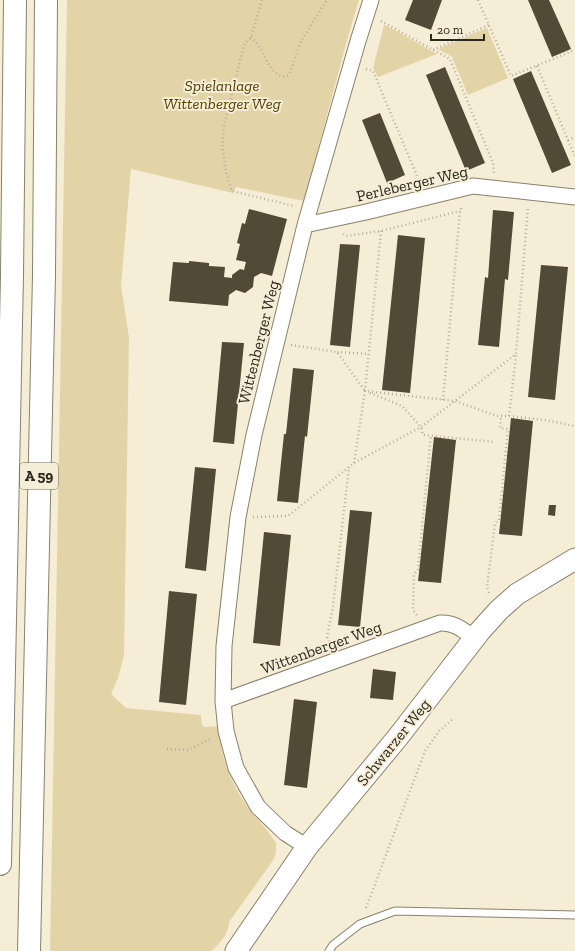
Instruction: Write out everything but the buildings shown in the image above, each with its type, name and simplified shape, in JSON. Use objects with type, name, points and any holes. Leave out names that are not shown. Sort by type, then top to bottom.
[{"type":"highway","name":"A 59","points":[[0,864],[12,275],[15,0]]},
{"type":"highway","name":"A 59","points":[[29,951],[43,283],[46,0]]},
{"type":"main road","name":"Schwarzer Weg","points":[[236,951],[307,848],[398,737],[474,638],[499,610],[517,594],[575,560]]},
{"type":"street","name":"Wittenberger Weg","points":[[307,848],[285,833],[258,807],[236,768],[226,731],[223,701],[224,646],[238,517],[254,435],[305,225],[368,7]]},
{"type":"street","name":"Perleberger Weg","points":[[305,225],[473,186],[575,197]]},
{"type":"street","name":"Wittenberger Weg","points":[[223,701],[440,623],[448,622],[457,626],[474,638]]},
{"type":"lane","points":[[329,951],[333,945],[360,924],[395,911],[575,915]]},
{"type":"path","points":[[262,0],[251,37],[244,45],[224,126],[222,145],[226,172],[232,191],[310,210]]},
{"type":"path","points":[[251,37],[259,46],[273,70],[279,75],[285,77],[289,75],[301,41],[326,0]]},
{"type":"path","points":[[478,0],[511,76],[575,50]]},
{"type":"path","points":[[368,7],[433,50],[450,59],[493,163],[494,188]]},
{"type":"path","points":[[433,50],[489,25]]},
{"type":"path","points":[[351,66],[373,71],[425,196]]},
{"type":"path","points":[[537,66],[575,156]]},
{"type":"path","points":[[568,140],[575,137]]},
{"type":"path","points":[[443,400],[460,211],[473,186]]},
{"type":"path","points":[[509,416],[516,354],[530,191]]},
{"type":"path","points":[[322,222],[346,236],[381,231],[460,211]]},
{"type":"path","points":[[354,463],[365,391],[381,231]]},
{"type":"path","points":[[276,344],[337,352],[369,354]]},
{"type":"path","points":[[337,352],[365,391],[402,406],[421,427],[423,435],[495,442]]},
{"type":"path","points":[[238,517],[288,516],[354,463],[421,427],[516,354]]},
{"type":"path","points":[[365,391],[455,401],[497,416],[545,420],[575,426]]},
{"type":"path","points":[[491,595],[487,587],[495,523],[500,520],[508,429],[500,428],[502,416]]},
{"type":"path","points":[[428,627],[413,610],[414,574],[418,570],[431,435]]},
{"type":"path","points":[[340,658],[327,637],[333,606],[349,467]]},
{"type":"path","points":[[360,924],[425,751],[439,731],[452,719]]},
{"type":"path","points":[[167,749],[188,750],[226,731]]},
{"type":"green space","name":"Spielanlage Wittenberger Weg","points":[[67,0],[359,0],[304,201],[236,187],[233,193],[131,169],[121,285],[129,338],[124,655],[118,678],[111,694],[126,708],[201,715],[202,725],[205,727],[219,726],[221,748],[232,780],[249,809],[276,843],[274,859],[229,922],[229,926],[223,938],[211,951],[50,951]]},
{"type":"green space","points":[[384,25],[437,54],[378,77],[373,68]]},
{"type":"green space","points":[[487,28],[508,78],[468,95],[452,57],[438,49]]}]
